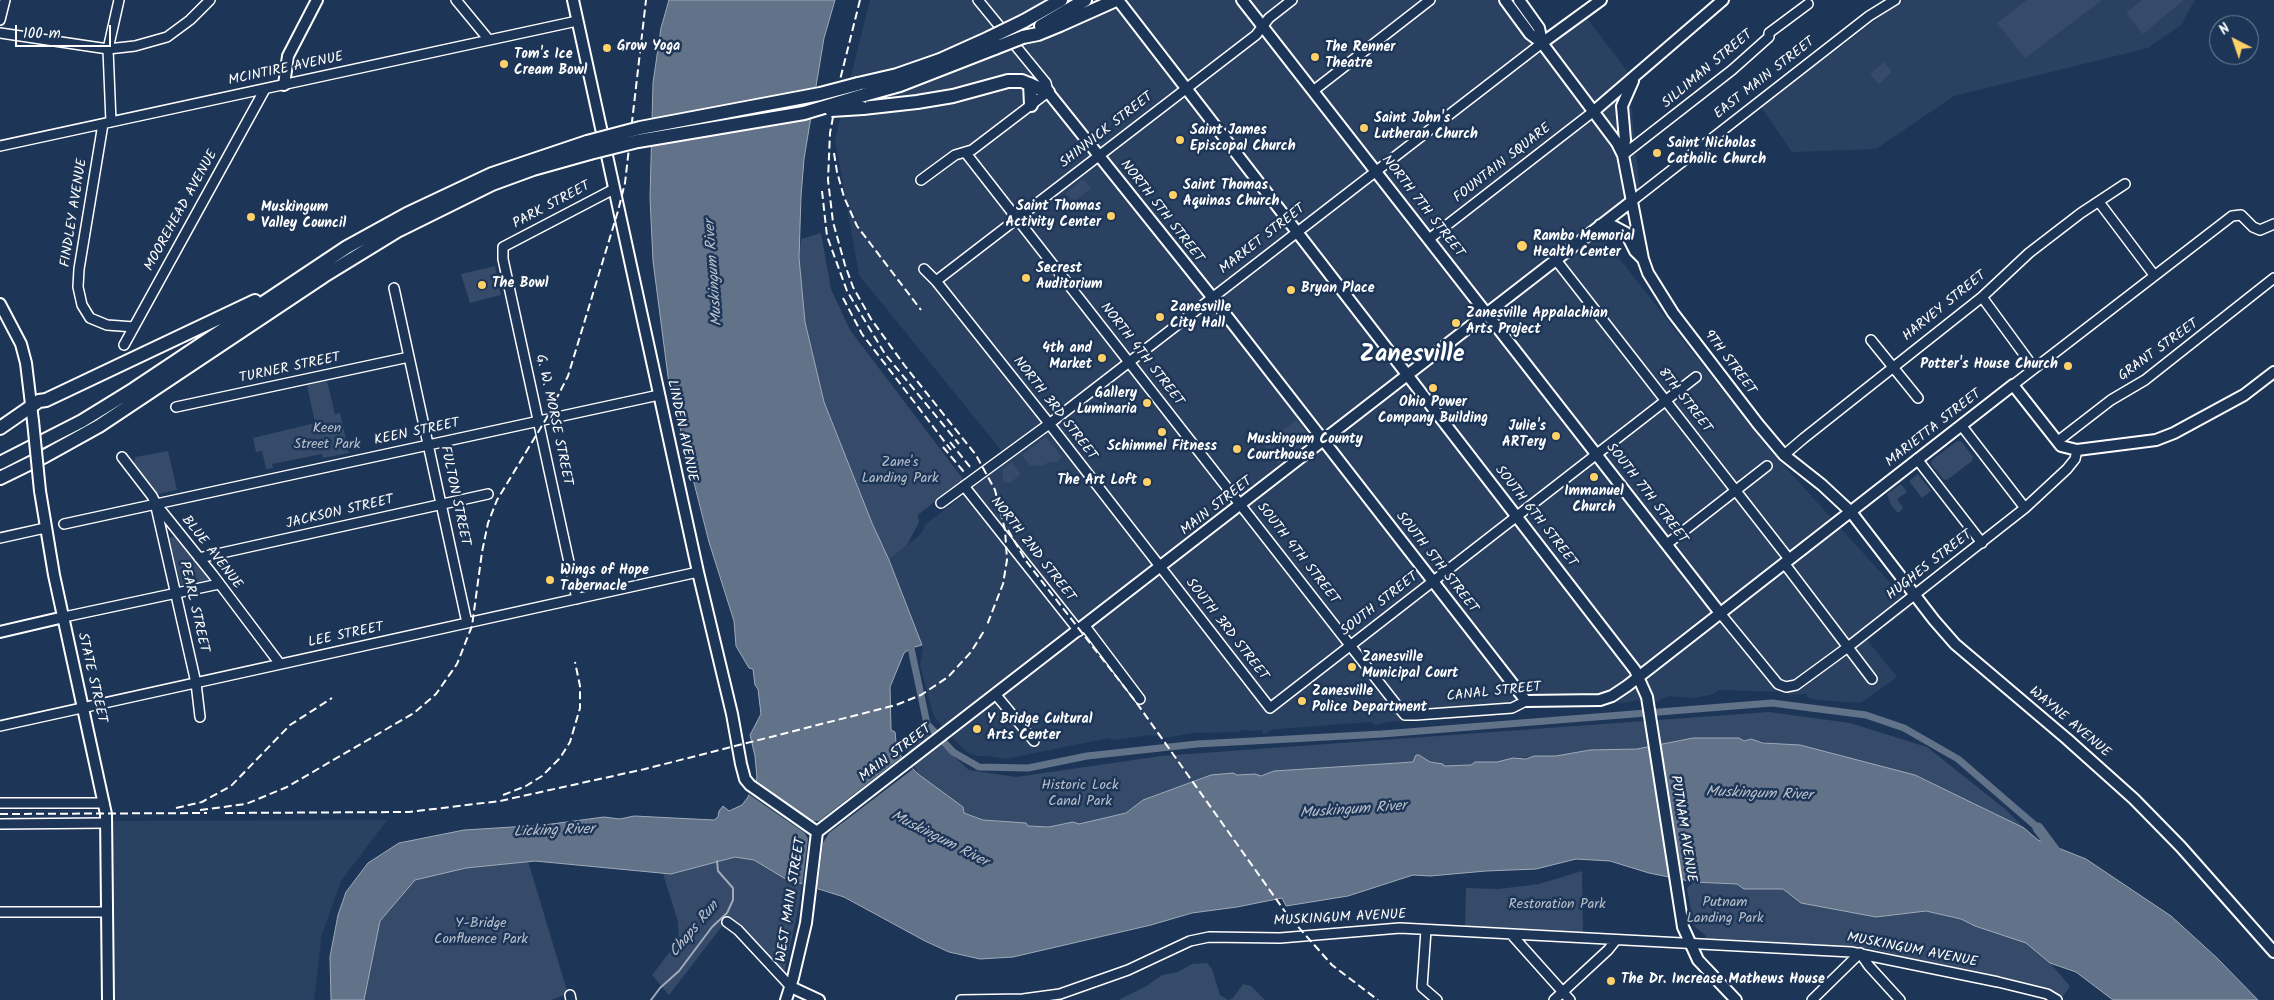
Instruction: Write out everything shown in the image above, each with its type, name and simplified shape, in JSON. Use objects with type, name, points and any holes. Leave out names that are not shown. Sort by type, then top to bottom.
[{"type":"highway","points":[[992,43],[1024,21],[1061,0]]},
{"type":"highway","points":[[0,464],[82,421],[134,390],[348,247],[450,192],[536,158],[804,113],[862,95],[898,75],[940,60],[992,43],[1038,34],[1093,12],[1117,0]]},
{"type":"highway","points":[[1023,36],[1084,1]]},
{"type":"highway","points":[[0,478],[99,426],[315,281],[399,230],[492,184],[640,128],[820,94],[862,95],[917,102],[953,96],[1008,81],[1022,81],[1048,92]]},
{"type":"highway","points":[[1030,84],[1031,105]]},
{"type":"highway","points":[[0,428],[39,401],[46,400],[293,283]]},
{"type":"highway","points":[[0,485],[45,456]]},
{"type":"main road","points":[[284,85],[288,56],[317,0]]},
{"type":"main road","name":"LINDEN AVENUE","points":[[572,0],[745,779],[750,785],[817,832]]},
{"type":"main road","name":"SOUTH 6TH STREET","points":[[1117,0],[1639,677]]},
{"type":"main road","name":"NORTH 7TH STREET","points":[[1242,0],[1487,313]]},
{"type":"main road","points":[[1505,0],[1530,34],[1542,43],[1594,111],[1623,154]]},
{"type":"main road","points":[[1519,0],[1539,28],[1542,43]]},
{"type":"main road","name":"MARKET STREET","points":[[1542,43],[1601,0]]},
{"type":"main road","points":[[1594,111],[1723,0]]},
{"type":"main road","points":[[1623,154],[1625,140],[1622,106],[1636,76]]},
{"type":"main road","name":"NORTH 5TH STREET","points":[[1048,92],[1324,441]]},
{"type":"main road","name":"9TH STREET","points":[[1623,154],[1643,259],[1648,273],[1673,313],[1784,455],[1822,485],[1851,512]]},
{"type":"main road","name":"MAIN STREET","points":[[817,832],[1082,629],[1632,201]]},
{"type":"main road","points":[[1600,225],[1613,226],[1626,233],[1635,251],[1643,259]]},
{"type":"main road","name":"STATE STREET","points":[[0,304],[15,329],[26,363],[45,528],[104,803],[106,824],[108,1000]]},
{"type":"main road","name":"SOUTH 7TH STREET","points":[[1487,313],[1720,613]]},
{"type":"main road","points":[[2013,385],[2058,441],[2066,448],[2078,450],[2156,440],[2174,433],[2244,395],[2274,372]]},
{"type":"main road","name":"MARIETTA STREET","points":[[1639,677],[2013,385]]},
{"type":"main road","name":"SOUTH 5TH STREET","points":[[1324,441],[1526,701]]},
{"type":"main road","name":"WAYNE AVENUE","points":[[1851,512],[1944,632],[1969,657],[2067,739],[2134,799],[2181,847],[2274,952]]},
{"type":"main road","points":[[0,632],[64,618]]},
{"type":"main road","name":"PUTNAM AVENUE","points":[[1639,677],[1647,697],[1683,927],[1698,960],[1736,1000]]},
{"type":"main road","name":"CANAL STREET","points":[[1526,701],[1600,700],[1612,696],[1639,677]]},
{"type":"main road","name":"WEST MAIN STREET","points":[[786,1000],[791,987],[808,907],[817,832]]},
{"type":"main road","points":[[791,987],[819,1000]]},
{"type":"street","points":[[0,20],[6,0]]},
{"type":"street","name":"FINDLEY AVENUE","points":[[119,0],[108,49],[107,123],[79,269],[78,287],[82,305],[90,318],[107,325],[134,327]]},
{"type":"street","points":[[0,33],[108,49],[135,46],[167,37],[190,20],[210,0]]},
{"type":"street","points":[[456,0],[489,40]]},
{"type":"street","name":"NORTH 5TH STREET","points":[[978,0],[1043,78],[1048,92]]},
{"type":"street","name":"SHINNICK STREET","points":[[936,281],[1256,35],[1269,18],[1292,0]]},
{"type":"street","points":[[1313,91],[1430,0]]},
{"type":"street","name":"EAST MAIN STREET","points":[[1632,201],[1862,21],[1895,0]]},
{"type":"street","name":"SILLIMAN STREET","points":[[1623,154],[1732,70],[1769,37],[1769,33],[1808,4]]},
{"type":"street","name":"MCINTIRE AVENUE","points":[[0,146],[577,21]]},
{"type":"street","name":"MARKET STREET","points":[[941,503],[1049,424],[1542,43]]},
{"type":"street","name":"MOOREHEAD AVENUE","points":[[124,345],[264,89]]},
{"type":"street","points":[[921,180],[955,155],[972,150],[1048,92]]},
{"type":"street","name":"FOUNTAIN SQUARE","points":[[1429,239],[1594,111]]},
{"type":"street","name":"NORTH 4TH STREET","points":[[965,152],[1241,505]]},
{"type":"street","name":"HARVEY STREET","points":[[1784,455],[1982,297],[2029,253],[2125,184]]},
{"type":"street","name":"PARK STREET","points":[[503,248],[614,189]]},
{"type":"street","points":[[2099,202],[2154,275]]},
{"type":"street","name":"MARIETTA STREET","points":[[2013,385],[2154,275],[2217,230],[2232,216],[2241,215],[2260,230],[2274,224]]},
{"type":"street","name":"G. W. MORSE STREET","points":[[503,248],[503,259],[578,598]]},
{"type":"street","name":"8TH STREET","points":[[1556,260],[1736,490],[1872,679]]},
{"type":"street","name":"NORTH 3RD STREET","points":[[924,269],[936,281],[1049,424],[1160,568]]},
{"type":"street","name":"GRANT STREET","points":[[2058,441],[2110,400],[2145,380],[2274,278]]},
{"type":"street","name":"FULTON STREET","points":[[394,288],[467,622]]},
{"type":"street","points":[[1982,297],[2034,368]]},
{"type":"street","points":[[1871,340],[1918,398]]},
{"type":"street","name":"TURNER STREET","points":[[176,407],[409,357]]},
{"type":"street","name":"SOUTH STREET","points":[[1270,708],[1518,518],[1696,377]]},
{"type":"street","name":"KEEN STREET","points":[[64,524],[659,395]]},
{"type":"street","points":[[1961,426],[2025,508]]},
{"type":"street","name":"HUGHES STREET","points":[[1786,687],[1802,682],[1982,543],[2025,508],[2067,469],[2075,459],[2078,450]]},
{"type":"street","name":"BLUE AVENUE","points":[[122,457],[280,664]]},
{"type":"street","points":[[1917,460],[1982,543]]},
{"type":"street","points":[[1667,544],[1767,466]]},
{"type":"street","name":"NORTH 2ND STREET","points":[[964,486],[1140,699]]},
{"type":"street","name":"JACKSON STREET","points":[[199,558],[488,494]]},
{"type":"street","name":"PEARL STREET","points":[[156,504],[196,683],[200,717]]},
{"type":"street","name":"SOUTH 4TH STREET","points":[[1241,505],[1406,715]]},
{"type":"street","points":[[0,538],[45,528]]},
{"type":"street","name":"SOUTH 3RD STREET","points":[[1160,568],[1270,708]]},
{"type":"street","name":"LEE STREET","points":[[0,726],[698,572]]},
{"type":"street","points":[[64,618],[219,584]]},
{"type":"street","name":"SOUTH 7TH STREET","points":[[1720,613],[1774,682],[1786,687]]},
{"type":"street","points":[[996,695],[1034,741]]},
{"type":"street","name":"CANAL STREET","points":[[1406,715],[1512,708],[1526,701]]},
{"type":"street","points":[[0,804],[104,803]]},
{"type":"street","points":[[0,824],[106,824]]},
{"type":"street","points":[[0,912],[106,912]]},
{"type":"street","points":[[727,922],[738,930],[791,987]]},
{"type":"street","name":"MUSKINGUM AVENUE","points":[[961,1000],[1023,999],[1060,994],[1128,970],[1190,940],[1209,937],[1280,938],[1380,928],[1860,953],[1998,982],[2047,994],[2057,1000]]},
{"type":"street","points":[[1426,930],[1422,987],[1437,1000]]},
{"type":"street","points":[[1511,934],[1570,1000]]},
{"type":"street","points":[[1554,1000],[1608,950],[1616,940]]},
{"type":"street","points":[[1812,1000],[1860,953],[1869,966],[1900,1000]]},
{"type":"shaded area","points":[[870,0],[1523,0],[1548,31],[1580,9],[1628,72],[1641,201],[1601,235],[1767,447],[1912,607],[1867,640],[1897,677],[1861,703],[1817,700],[1808,698],[1806,694],[1791,695],[1783,692],[1719,690],[1711,695],[1692,698],[1669,696],[1660,699],[1658,702],[1638,700],[1625,703],[1611,702],[1605,705],[1522,707],[1519,712],[1389,722],[1375,725],[1371,722],[1279,729],[1269,730],[1268,733],[1263,734],[1262,730],[1241,730],[1239,732],[1192,733],[1166,738],[1151,735],[1113,740],[1109,738],[1006,759],[977,756],[968,753],[942,727],[933,714],[920,665],[923,648],[889,560],[920,535],[926,524],[1009,460],[859,275],[835,139]]},
{"type":"shaded area","points":[[1902,0],[2195,0],[2181,25],[2148,48],[1954,96],[1876,149],[1792,152],[1761,107]]},
{"type":"shaded area","points":[[387,820],[341,881],[322,934],[314,1000],[112,1000],[112,821]]},
{"type":"green space","points":[[2027,0],[2102,0],[2025,58],[1997,23]]},
{"type":"green space","points":[[2142,0],[2184,0],[2143,34],[2126,13]]},
{"type":"green space","points":[[1884,62],[1892,72],[1879,84],[1870,74]]},
{"type":"green space","points":[[1083,179],[1091,188],[1073,202],[1066,193]]},
{"type":"green space","name":"Zane's Landing Park","points":[[821,233],[831,289],[850,330],[963,479],[918,515],[919,522],[907,545],[889,560],[872,523],[824,402],[805,322],[799,258],[801,239]]},
{"type":"green space","name":"The Bowl","points":[[495,266],[501,295],[470,303],[461,274]]},
{"type":"green space","name":"Keen Street Park","points":[[327,381],[335,414],[340,413],[349,453],[323,458],[322,454],[272,464],[273,468],[266,469],[262,451],[256,452],[253,438],[315,423],[307,385]]},
{"type":"green space","points":[[1296,420],[1309,437],[1305,443],[1278,464],[1264,445]]},
{"type":"green space","points":[[1046,437],[1062,457],[1057,462],[1049,462],[1041,466],[1029,465],[1022,455]]},
{"type":"green space","points":[[1957,441],[1961,441],[1973,457],[1972,461],[1947,480],[1943,479],[1931,464],[1932,460]]},
{"type":"green space","points":[[168,451],[177,490],[157,494],[134,464],[135,457]]},
{"type":"green space","points":[[1012,462],[1021,474],[1010,483],[1003,482],[1003,469]]},
{"type":"green space","points":[[1918,474],[1931,491],[1922,498],[1909,481]]},
{"type":"green space","points":[[1901,484],[1907,492],[1897,499],[1903,508],[1898,513],[1891,505],[1887,494]]},
{"type":"green space","points":[[176,536],[210,580],[181,586],[169,538]]},
{"type":"green space","name":"Historic Lock Canal Park","points":[[1769,712],[1850,723],[1927,747],[2005,809],[2024,828],[1915,775],[1751,739],[1744,741],[1739,738],[1693,738],[1637,749],[1590,750],[1556,756],[1513,758],[1497,762],[1475,762],[1471,765],[1444,766],[1443,764],[1430,762],[1419,755],[1413,762],[1274,771],[1261,776],[1255,774],[1211,775],[1143,800],[1126,813],[1079,824],[1073,822],[1049,827],[1028,826],[1026,823],[983,820],[964,813],[963,807],[918,774],[906,747],[925,731],[969,770],[1016,777],[1161,756]]},
{"type":"green space","points":[[808,839],[799,905],[784,974],[729,917],[669,995],[652,975],[679,940],[678,922],[653,841]]},
{"type":"green space","name":"Y-Bridge Confluence Park","points":[[528,861],[568,994],[551,1000],[364,1000],[380,921],[415,880],[466,868]]},
{"type":"green space","name":"Restoration Park","points":[[1582,871],[1583,933],[1465,927],[1466,888],[1499,889],[1539,884]]},
{"type":"green space","name":"Putnam Landing Park","points":[[1694,882],[1737,884],[1744,889],[1783,889],[1788,894],[1876,917],[1926,911],[1961,919],[1975,926],[2026,943],[2050,963],[2070,986],[2062,998],[2043,990],[1868,948],[1705,939],[1706,936],[1694,926],[1687,888]]},
{"type":"green space","points":[[1207,963],[1212,969],[1220,995],[1228,1000],[1118,1000],[1145,987],[1162,975],[1178,972],[1192,964]]},
{"type":"green space","points":[[1243,984],[1251,986],[1265,1000],[1229,1000],[1233,998]]},
{"type":"water","name":"Licking River","points":[[669,0],[835,0],[824,38],[804,159],[799,258],[805,322],[824,402],[922,645],[911,648],[904,653],[890,687],[891,730],[895,732],[897,752],[918,774],[963,807],[964,813],[983,820],[1026,823],[1028,826],[1049,827],[1073,822],[1079,824],[1126,813],[1143,800],[1211,775],[1233,773],[1237,775],[1255,774],[1261,776],[1274,771],[1413,762],[1416,755],[1444,766],[1471,765],[1475,762],[1497,762],[1513,758],[1526,759],[1534,756],[1556,756],[1590,750],[1637,749],[1693,738],[1739,738],[1744,741],[1751,739],[1763,743],[1800,745],[1915,775],[2024,828],[2038,840],[2086,859],[2171,916],[2216,957],[2258,1000],[2113,1000],[2076,972],[2050,963],[2026,943],[1975,926],[1961,919],[1926,911],[1876,917],[1801,903],[1783,889],[1744,889],[1737,884],[1694,882],[1649,873],[1610,861],[1576,859],[1536,869],[1430,876],[1413,875],[1348,896],[1286,906],[1282,898],[1192,913],[1151,925],[1013,957],[980,959],[949,952],[844,897],[784,878],[754,860],[735,857],[671,874],[535,861],[466,868],[415,880],[380,921],[364,1000],[331,1000],[330,957],[338,915],[346,892],[368,863],[399,843],[464,830],[544,825],[604,817],[620,819],[634,816],[714,820],[718,817],[719,811],[723,806],[729,811],[742,805],[757,778],[755,756],[750,735],[761,714],[758,689],[755,685],[753,669],[749,668],[736,646],[734,621],[709,542],[669,384],[653,261],[650,198],[653,83],[661,28]]},
{"type":"pier","points":[[903,756],[913,769],[829,833],[823,843],[817,891],[802,886],[808,839],[805,833],[747,793],[754,779],[812,821],[819,821]]},
{"type":"waterway","name":"Muskingum River","points":[[908,639],[927,724],[953,752],[979,767],[1028,768],[1087,756],[1197,744],[1382,734],[1772,703],[1866,715],[1904,728],[1958,759],[2038,828]]},
{"type":"waterway","name":"Muskingum River","points":[[2038,828],[2061,859]]},
{"type":"waterway","name":"Chaps Run","points":[[651,1000],[660,988],[679,971],[712,927],[727,913],[733,900],[733,888],[718,871],[717,861]]},
{"type":"railway","points":[[200,810],[246,804],[287,787],[414,713],[436,694],[457,664],[472,626],[488,523],[497,500],[546,419],[568,376],[618,211],[625,183],[646,0]]},
{"type":"railway","points":[[860,0],[840,80],[830,133],[828,180],[833,222],[853,287],[871,319],[905,366],[976,455],[995,490],[1005,530],[1007,560],[1003,584],[987,625]]},
{"type":"railway","points":[[834,153],[844,197],[857,226],[921,310]]},
{"type":"railway","points":[[822,191],[827,236],[847,291],[885,354],[959,444]]},
{"type":"railway","points":[[843,298],[862,334],[951,450]]},
{"type":"railway","points":[[950,442],[970,467]]},
{"type":"railway","points":[[943,447],[964,472]]},
{"type":"railway","points":[[1008,530],[1026,561],[1136,702],[1286,913],[1332,965],[1378,1000]]},
{"type":"railway","points":[[949,676],[971,652],[984,631]]},
{"type":"railway","points":[[503,795],[526,786],[542,776],[560,758],[570,742],[580,708],[580,686],[575,662]]},
{"type":"railway","points":[[225,813],[409,812],[500,801],[645,769],[896,705],[921,695],[948,677]]},
{"type":"railway","points":[[176,808],[202,802],[231,786],[290,725],[332,698]]},
{"type":"railway","points":[[0,814],[207,813]]},
{"type":"place","name":"Grow Yoga","points":[[607,48]]},
{"type":"place","name":"The Renner Theatre","points":[[1315,57]]},
{"type":"place","name":"Tom's Ice Cream Bowl","points":[[504,64]]},
{"type":"place","name":"Saint John's Lutheran Church","points":[[1364,128]]},
{"type":"place","name":"Saint James Episcopal Church","points":[[1180,140]]},
{"type":"place","name":"Saint Nicholas Catholic Church","points":[[1657,153]]},
{"type":"place","name":"Saint Thomas Aquinas Church","points":[[1173,195]]},
{"type":"place","name":"Saint Thomas Activity Center","points":[[1111,216]]},
{"type":"place","name":"Muskingum Valley Council","points":[[251,217]]},
{"type":"place","name":"Rambo Memorial Health Center","points":[[1522,246]]},
{"type":"place","name":"Secrest Auditorium","points":[[1026,278]]},
{"type":"place","name":"The Bowl","points":[[482,285]]},
{"type":"place","name":"Bryan Place","points":[[1291,290]]},
{"type":"place","name":"Zanesville City Hall","points":[[1160,317]]},
{"type":"place","name":"Zanesville Appalachian Arts Project","points":[[1456,323]]},
{"type":"place","name":"4th and Market","points":[[1102,358]]},
{"type":"place","name":"Potter's House Church","points":[[2068,366]]},
{"type":"place","name":"Ohio Power Company Building","points":[[1433,388]]},
{"type":"place","name":"Gallery Luminaria","points":[[1147,403]]},
{"type":"place","name":"Schimmel Fitness","points":[[1162,432]]},
{"type":"place","name":"Julie's ARTery","points":[[1556,436]]},
{"type":"place","name":"Muskingum County Courthouse","points":[[1237,449]]},
{"type":"place","name":"Immanuel Church","points":[[1594,477]]},
{"type":"place","name":"The Art Loft","points":[[1147,482]]},
{"type":"place","name":"Wings of Hope Tabernacle","points":[[550,580]]},
{"type":"place","name":"Zanesville Municipal Court","points":[[1352,667]]},
{"type":"place","name":"Zanesville Police Department","points":[[1302,701]]},
{"type":"place","name":"Y Bridge Cultural Arts Center","points":[[977,729]]},
{"type":"place","name":"The Dr. Increase Mathews House","points":[[1611,981]]},
{"type":"district","name":"Zanesville","points":[[1412,357]]}]
